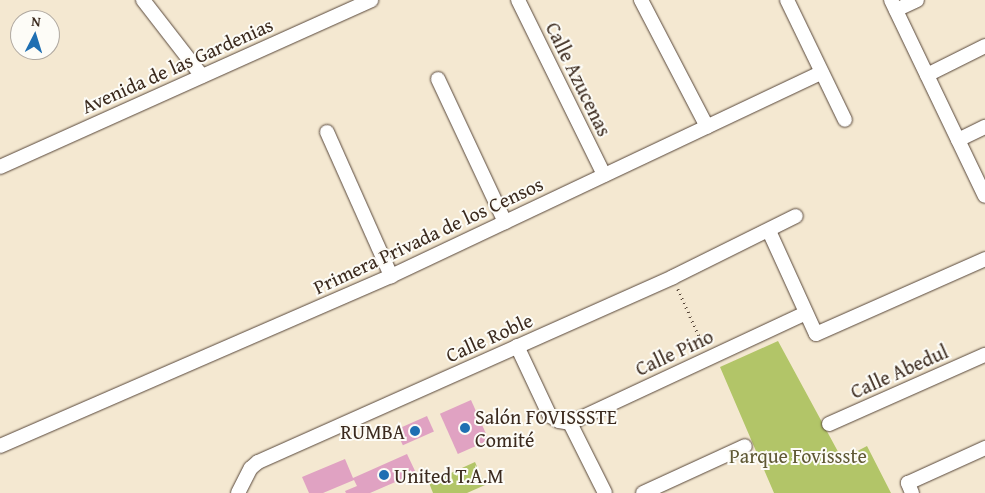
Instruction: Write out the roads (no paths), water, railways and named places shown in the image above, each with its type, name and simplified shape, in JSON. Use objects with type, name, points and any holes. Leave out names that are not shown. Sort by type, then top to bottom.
[{"type":"street","points":[[142,0],[202,76]]},
{"type":"street","name":"Avenida de las Gardenias","points":[[0,167],[371,0]]},
{"type":"street","name":"Calle Azucenas","points":[[518,0],[604,175]]},
{"type":"street","points":[[641,0],[707,127]]},
{"type":"street","points":[[787,0],[845,120]]},
{"type":"street","points":[[917,0],[894,5],[985,196]]},
{"type":"street","points":[[928,75],[985,46]]},
{"type":"street","name":"Primera Privada de los Censos","points":[[0,446],[390,276],[821,73]]},
{"type":"street","points":[[438,79],[505,222]]},
{"type":"street","points":[[958,140],[985,127]]},
{"type":"street","points":[[327,132],[390,276]]},
{"type":"street","name":"Calle Roble","points":[[238,493],[251,468],[258,462],[673,277],[796,216]]},
{"type":"street","points":[[769,231],[816,334],[985,259]]},
{"type":"street","name":"Calle Pino","points":[[564,422],[806,313]]},
{"type":"street","points":[[517,346],[550,416],[564,422],[605,493]]},
{"type":"street","name":"Calle Abedul","points":[[829,424],[985,355]]},
{"type":"street","points":[[643,493],[745,446]]},
{"type":"street","points":[[910,488],[985,448]]},
{"type":"place","name":"Salón FOVISSSTE Comité","points":[[465,428]]},
{"type":"place","name":"RUMBA","points":[[415,431]]},
{"type":"place","name":"United T.A.M","points":[[384,475]]},
{"type":"park label","name":"Parque Fovissste","points":[[798,455]]}]
